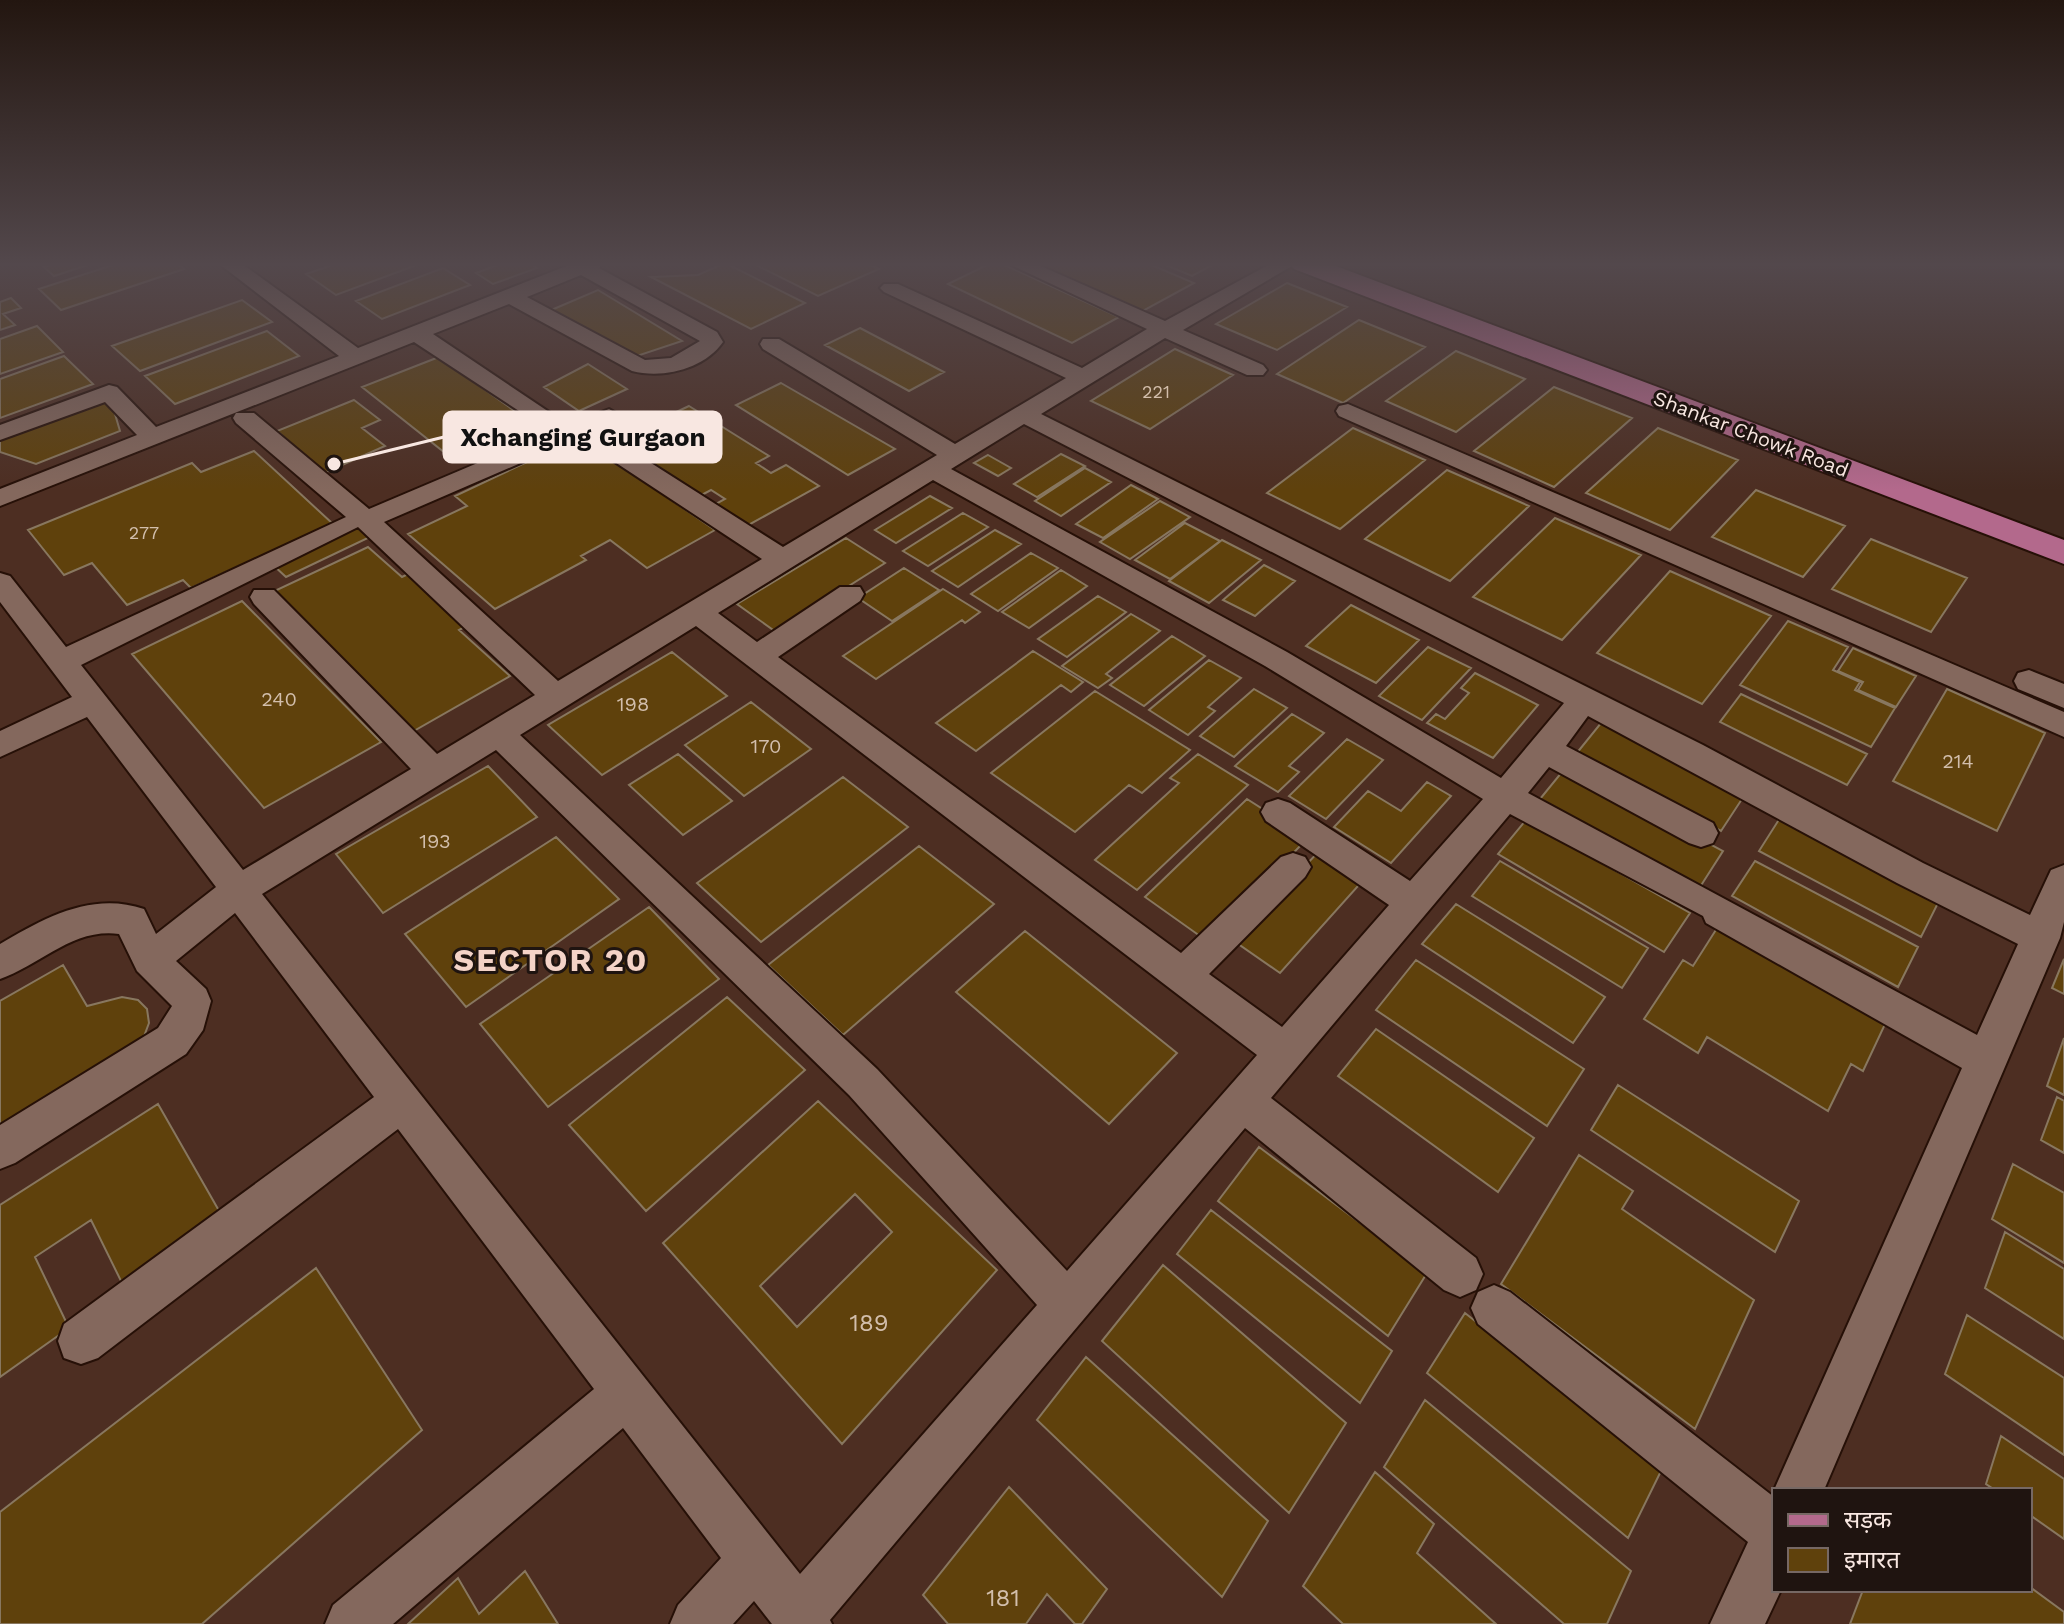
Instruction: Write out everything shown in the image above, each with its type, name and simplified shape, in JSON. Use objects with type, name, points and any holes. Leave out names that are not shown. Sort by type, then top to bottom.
[{"type":"main road","name":"Shankar Chowk Road","points":[[1502,339],[2064,553]]},
{"type":"main road","name":"Shankar Chowk Road","points":[[1526,339],[2064,541]]},
{"type":"lane","points":[[330,339],[355,357]]},
{"type":"lane","points":[[0,498],[401,339]]},
{"type":"lane","points":[[425,339],[552,425]]},
{"type":"lane","points":[[589,339],[640,366],[657,369],[706,349],[712,342],[710,339]]},
{"type":"lane","points":[[1001,339],[1083,377]]},
{"type":"lane","points":[[150,960],[236,892],[1083,377],[1151,339]]},
{"type":"lane","points":[[1205,339],[1261,362]]},
{"type":"lane","points":[[771,344],[944,462],[1505,796],[1987,1061]]},
{"type":"lane","points":[[0,433],[109,392],[152,437]]},
{"type":"lane","points":[[1348,411],[2064,725]]},
{"type":"lane","points":[[1023,414],[2041,938]]},
{"type":"lane","points":[[245,418],[356,523],[556,697]]},
{"type":"lane","points":[[61,662],[356,523],[603,428],[783,560]]},
{"type":"lane","points":[[0,582],[236,892],[802,1620],[1067,1304],[1545,750],[1583,700]]},
{"type":"lane","points":[[756,657],[850,594]]},
{"type":"lane","points":[[264,597],[434,772]]},
{"type":"lane","points":[[697,612],[1284,1052]]},
{"type":"lane","points":[[2029,681],[2064,697]]},
{"type":"lane","points":[[0,745],[91,701]]},
{"type":"lane","points":[[498,733],[863,1082],[1067,1304]]},
{"type":"lane","points":[[1545,750],[1701,833]]},
{"type":"lane","points":[[1278,812],[1413,902]]},
{"type":"lane","points":[[1182,976],[1293,867]]},
{"type":"lane","points":[[1800,1488],[2064,880]]},
{"type":"lane","points":[[0,963],[79,920],[107,915],[131,920],[150,960],[192,1001],[189,1018],[172,1041],[0,1149]]},
{"type":"lane","points":[[1243,1101],[1460,1274]]},
{"type":"lane","points":[[81,1341],[401,1102]]},
{"type":"lane","points":[[1494,1308],[1772,1528]]},
{"type":"lane","points":[[352,1624],[627,1393]]},
{"type":"lane","points":[[1737,1624],[1772,1550]]},
{"type":"lane","points":[[697,1624],[754,1561]]},
{"type":"shaded area","points":[[0,339],[1499,339],[2064,554],[2064,1624],[0,1624]]},
{"type":"building","points":[[0,339],[50,339],[63,352],[0,374]]},
{"type":"building","points":[[132,339],[227,339],[140,371],[112,346]]},
{"type":"building","points":[[246,339],[277,339],[299,356],[175,404],[145,376]]},
{"type":"building","points":[[597,339],[682,341],[631,358]]},
{"type":"building","points":[[838,339],[881,339],[944,372],[909,391],[825,345]]},
{"type":"building","points":[[1251,339],[1295,339],[1277,350]]},
{"type":"building","points":[[1330,339],[1405,339],[1425,347],[1343,403],[1277,374]]},
{"type":"building","points":[[1175,349],[1233,375],[1150,429],[1091,401]]},
{"type":"building","points":[[1456,351],[1525,379],[1456,432],[1386,401]]},
{"type":"building","points":[[64,356],[93,384],[0,418],[0,379]]},
{"type":"building","points":[[439,357],[533,424],[454,460],[362,387]]},
{"type":"building","points":[[588,364],[627,389],[579,411],[544,387]]},
{"type":"building","points":[[781,383],[895,449],[848,475],[736,405]]},
{"type":"building","points":[[1554,387],[1632,418],[1554,487],[1474,451]]},
{"type":"building","points":[[106,399],[112,404],[120,431],[36,464],[0,452],[0,439]]},
{"type":"building","points":[[354,400],[380,420],[362,428],[385,446],[324,473],[277,431]]},
{"type":"building","points":[[689,406],[769,456],[756,463],[771,473],[786,465],[819,486],[743,528],[712,506],[725,499],[711,490],[696,498],[615,441]]},
{"type":"building","points":[[1353,428],[1425,460],[1340,529],[1267,493]]},
{"type":"building","points":[[1658,428],[1738,460],[1670,530],[1586,493]]},
{"type":"building","points":[[580,437],[715,530],[647,568],[610,540],[581,556],[586,560],[495,609],[408,534],[467,506],[455,496]]},
{"type":"building","points":[[254,451],[333,524],[191,588],[183,580],[127,605],[92,563],[64,575],[28,530],[192,463],[201,472]]},
{"type":"building","points":[[1061,454],[1085,466],[1037,497],[1014,484]]},
{"type":"building","points":[[988,455],[1011,468],[998,476],[974,463]]},
{"type":"building","points":[[1085,468],[1111,482],[1061,516],[1035,501]]},
{"type":"building","points":[[1447,470],[1529,506],[1450,581],[1365,539]]},
{"type":"building","points":[[1131,485],[1158,499],[1103,538],[1076,524]]},
{"type":"building","points":[[1756,490],[1845,526],[1803,577],[1712,537]]},
{"type":"building","points":[[930,496],[952,508],[896,543],[875,530]]},
{"type":"building","points":[[1160,501],[1190,517],[1130,559],[1100,542]]},
{"type":"building","points":[[963,513],[988,527],[928,566],[903,551]]},
{"type":"building","points":[[1555,518],[1641,555],[1562,640],[1473,597]]},
{"type":"building","points":[[1185,523],[1220,541],[1170,579],[1135,560]]},
{"type":"building","points":[[358,524],[372,536],[286,577],[272,564]]},
{"type":"building","points":[[995,530],[1021,544],[958,587],[932,571]]},
{"type":"building","points":[[846,538],[885,563],[776,632],[737,604]]},
{"type":"building","points":[[1871,539],[1967,578],[1931,632],[1832,589]]},
{"type":"building","points":[[1222,540],[1261,560],[1209,603],[1169,581]]},
{"type":"building","points":[[368,547],[402,577],[414,571],[472,623],[459,630],[510,676],[405,736],[266,595]]},
{"type":"building","points":[[1031,553],[1058,568],[998,611],[971,594]]},
{"type":"building","points":[[1264,565],[1295,581],[1255,616],[1223,600]]},
{"type":"building","points":[[904,568],[939,590],[892,621],[858,598]]},
{"type":"building","points":[[1061,570],[1087,586],[1029,628],[1002,612]]},
{"type":"building","points":[[1670,571],[1771,616],[1702,704],[1597,653]]},
{"type":"building","points":[[943,589],[980,612],[965,623],[962,620],[876,679],[843,656]]},
{"type":"building","points":[[1098,596],[1126,612],[1067,657],[1038,639]]},
{"type":"building","points":[[242,601],[381,742],[264,808],[132,654]]},
{"type":"building","points":[[1351,605],[1419,640],[1376,683],[1306,646]]},
{"type":"building","points":[[1131,614],[1160,631],[1106,674],[1112,678],[1098,688],[1062,666]]},
{"type":"building","points":[[1788,621],[1848,647],[1833,670],[1860,682],[1855,690],[1895,708],[1871,747],[1740,685]]},
{"type":"building","points":[[1172,636],[1205,656],[1144,706],[1110,685]]},
{"type":"building","points":[[1428,647],[1471,668],[1422,720],[1379,696]]},
{"type":"building","points":[[1853,648],[1916,676],[1896,707],[1858,690],[1863,682],[1838,671]]},
{"type":"building","points":[[1033,651],[1083,682],[1071,692],[1061,685],[976,751],[936,723]]},
{"type":"building","points":[[672,652],[727,696],[602,775],[548,725]]},
{"type":"building","points":[[1209,660],[1241,678],[1208,707],[1215,711],[1188,735],[1149,710]]},
{"type":"building","points":[[1475,673],[1538,705],[1493,758],[1427,723],[1436,714],[1445,719],[1469,693],[1461,688]]},
{"type":"building","points":[[1254,689],[1287,708],[1234,757],[1200,736]]},
{"type":"building","points":[[1947,689],[2045,733],[1997,831],[1893,781]]},
{"type":"building","points":[[1095,691],[1190,750],[1142,793],[1129,785],[1075,832],[991,773]]},
{"type":"building","points":[[1741,694],[1867,754],[1847,785],[1720,722]]},
{"type":"building","points":[[751,702],[811,749],[744,796],[685,745]]},
{"type":"building","points":[[1292,714],[1324,733],[1289,766],[1299,772],[1278,792],[1235,766]]},
{"type":"building","points":[[1601,723],[1744,796],[1721,831],[1576,754]]},
{"type":"building","points":[[1347,739],[1383,760],[1326,819],[1289,796]]},
{"type":"building","points":[[678,754],[732,801],[683,835],[629,785]]},
{"type":"building","points":[[1198,754],[1248,785],[1137,890],[1095,860],[1179,783],[1170,778]]},
{"type":"building","points":[[488,766],[537,817],[383,913],[336,854]]},
{"type":"building","points":[[1566,767],[1723,851],[1700,887],[1540,799]]},
{"type":"building","points":[[843,777],[908,827],[761,942],[697,883]]},
{"type":"building","points":[[1427,782],[1451,796],[1391,863],[1334,827],[1368,791],[1401,811]]},
{"type":"building","points":[[1247,799],[1308,838],[1207,941],[1145,897]]},
{"type":"building","points":[[1780,818],[1940,899],[1921,937],[1759,851]]},
{"type":"building","points":[[1526,820],[1690,913],[1664,952],[1498,854]]},
{"type":"building","points":[[556,837],[619,899],[466,1007],[405,934]]},
{"type":"building","points":[[919,846],[994,904],[843,1035],[768,965]]},
{"type":"building","points":[[1322,848],[1367,876],[1280,973],[1234,941]]},
{"type":"building","points":[[1500,861],[1648,948],[1622,988],[1472,896]]},
{"type":"building","points":[[1755,861],[1918,947],[1898,987],[1732,896]]},
{"type":"building","points":[[1456,904],[1605,997],[1573,1043],[1422,944]]},
{"type":"building","points":[[649,907],[719,979],[548,1107],[480,1024]]},
{"type":"building","points":[[1719,925],[1887,1020],[1863,1071],[1851,1064],[1828,1111],[1707,1037],[1698,1053],[1644,1019],[1683,960],[1693,966]]},
{"type":"building","points":[[1025,931],[1177,1053],[1109,1124],[956,992]]},
{"type":"building","points":[[2064,959],[2064,994],[2052,988]]},
{"type":"building","points":[[1416,960],[1584,1069],[1547,1126],[1376,1010]]},
{"type":"building","points":[[63,965],[87,1006],[122,997],[138,1000],[147,1009],[149,1023],[143,1039],[0,1136],[0,1001]]},
{"type":"building","points":[[727,997],[805,1070],[646,1211],[569,1125]]},
{"type":"building","points":[[1376,1029],[1534,1138],[1498,1192],[1338,1076]]},
{"type":"building","points":[[2064,1038],[2064,1095],[2047,1086]]},
{"type":"building","points":[[1618,1085],[1799,1201],[1775,1252],[1591,1130]]},
{"type":"building","points":[[2057,1097],[2064,1101],[2064,1153],[2041,1140]]},
{"type":"building","points":[[818,1101],[997,1270],[842,1444],[663,1243]],"holes":[[[855,1194],[892,1232],[797,1327],[760,1286]]]},
{"type":"building","points":[[158,1104],[222,1216],[123,1285],[91,1220],[35,1257],[69,1328],[0,1377],[0,1205]]},
{"type":"building","points":[[1259,1147],[1427,1273],[1388,1336],[1218,1201]]},
{"type":"building","points":[[1579,1155],[1633,1191],[1622,1209],[1754,1300],[1695,1429],[1501,1284]]},
{"type":"building","points":[[2013,1164],[2064,1193],[2064,1263],[1992,1219]]},
{"type":"building","points":[[1211,1210],[1392,1351],[1360,1403],[1177,1254]]},
{"type":"building","points":[[2005,1232],[2064,1269],[2064,1339],[1985,1288]]},
{"type":"building","points":[[1163,1265],[1346,1423],[1289,1513],[1102,1341]]},
{"type":"building","points":[[316,1268],[422,1430],[202,1624],[0,1624],[0,1512]]},
{"type":"building","points":[[1465,1313],[1662,1469],[1628,1538],[1427,1373]]},
{"type":"building","points":[[1967,1315],[2064,1378],[2064,1455],[1945,1374]]},
{"type":"building","points":[[1086,1357],[1268,1521],[1222,1597],[1037,1420]]},
{"type":"building","points":[[1425,1400],[1631,1571],[1607,1624],[1564,1624],[1384,1467]]},
{"type":"building","points":[[2001,1436],[2064,1479],[2064,1539],[2032,1516],[2032,1488],[1992,1488],[1986,1484]]},
{"type":"building","points":[[1375,1472],[1434,1524],[1417,1553],[1496,1624],[1343,1624],[1303,1586]]},
{"type":"building","points":[[1009,1487],[1107,1589],[1082,1624],[1075,1624],[1047,1594],[1026,1624],[948,1624],[923,1595]]},
{"type":"building","points":[[525,1571],[558,1624],[408,1624],[458,1578],[479,1614]]},
{"type":"building","points":[[2032,1588],[2064,1612],[2064,1624],[1850,1624],[1862,1592],[2032,1592]]},
{"type":"place","name":"Xchanging Gurgaon","points":[[334,464]]},
{"type":"district","name":"SECTOR 20","points":[[551,960]]}]
